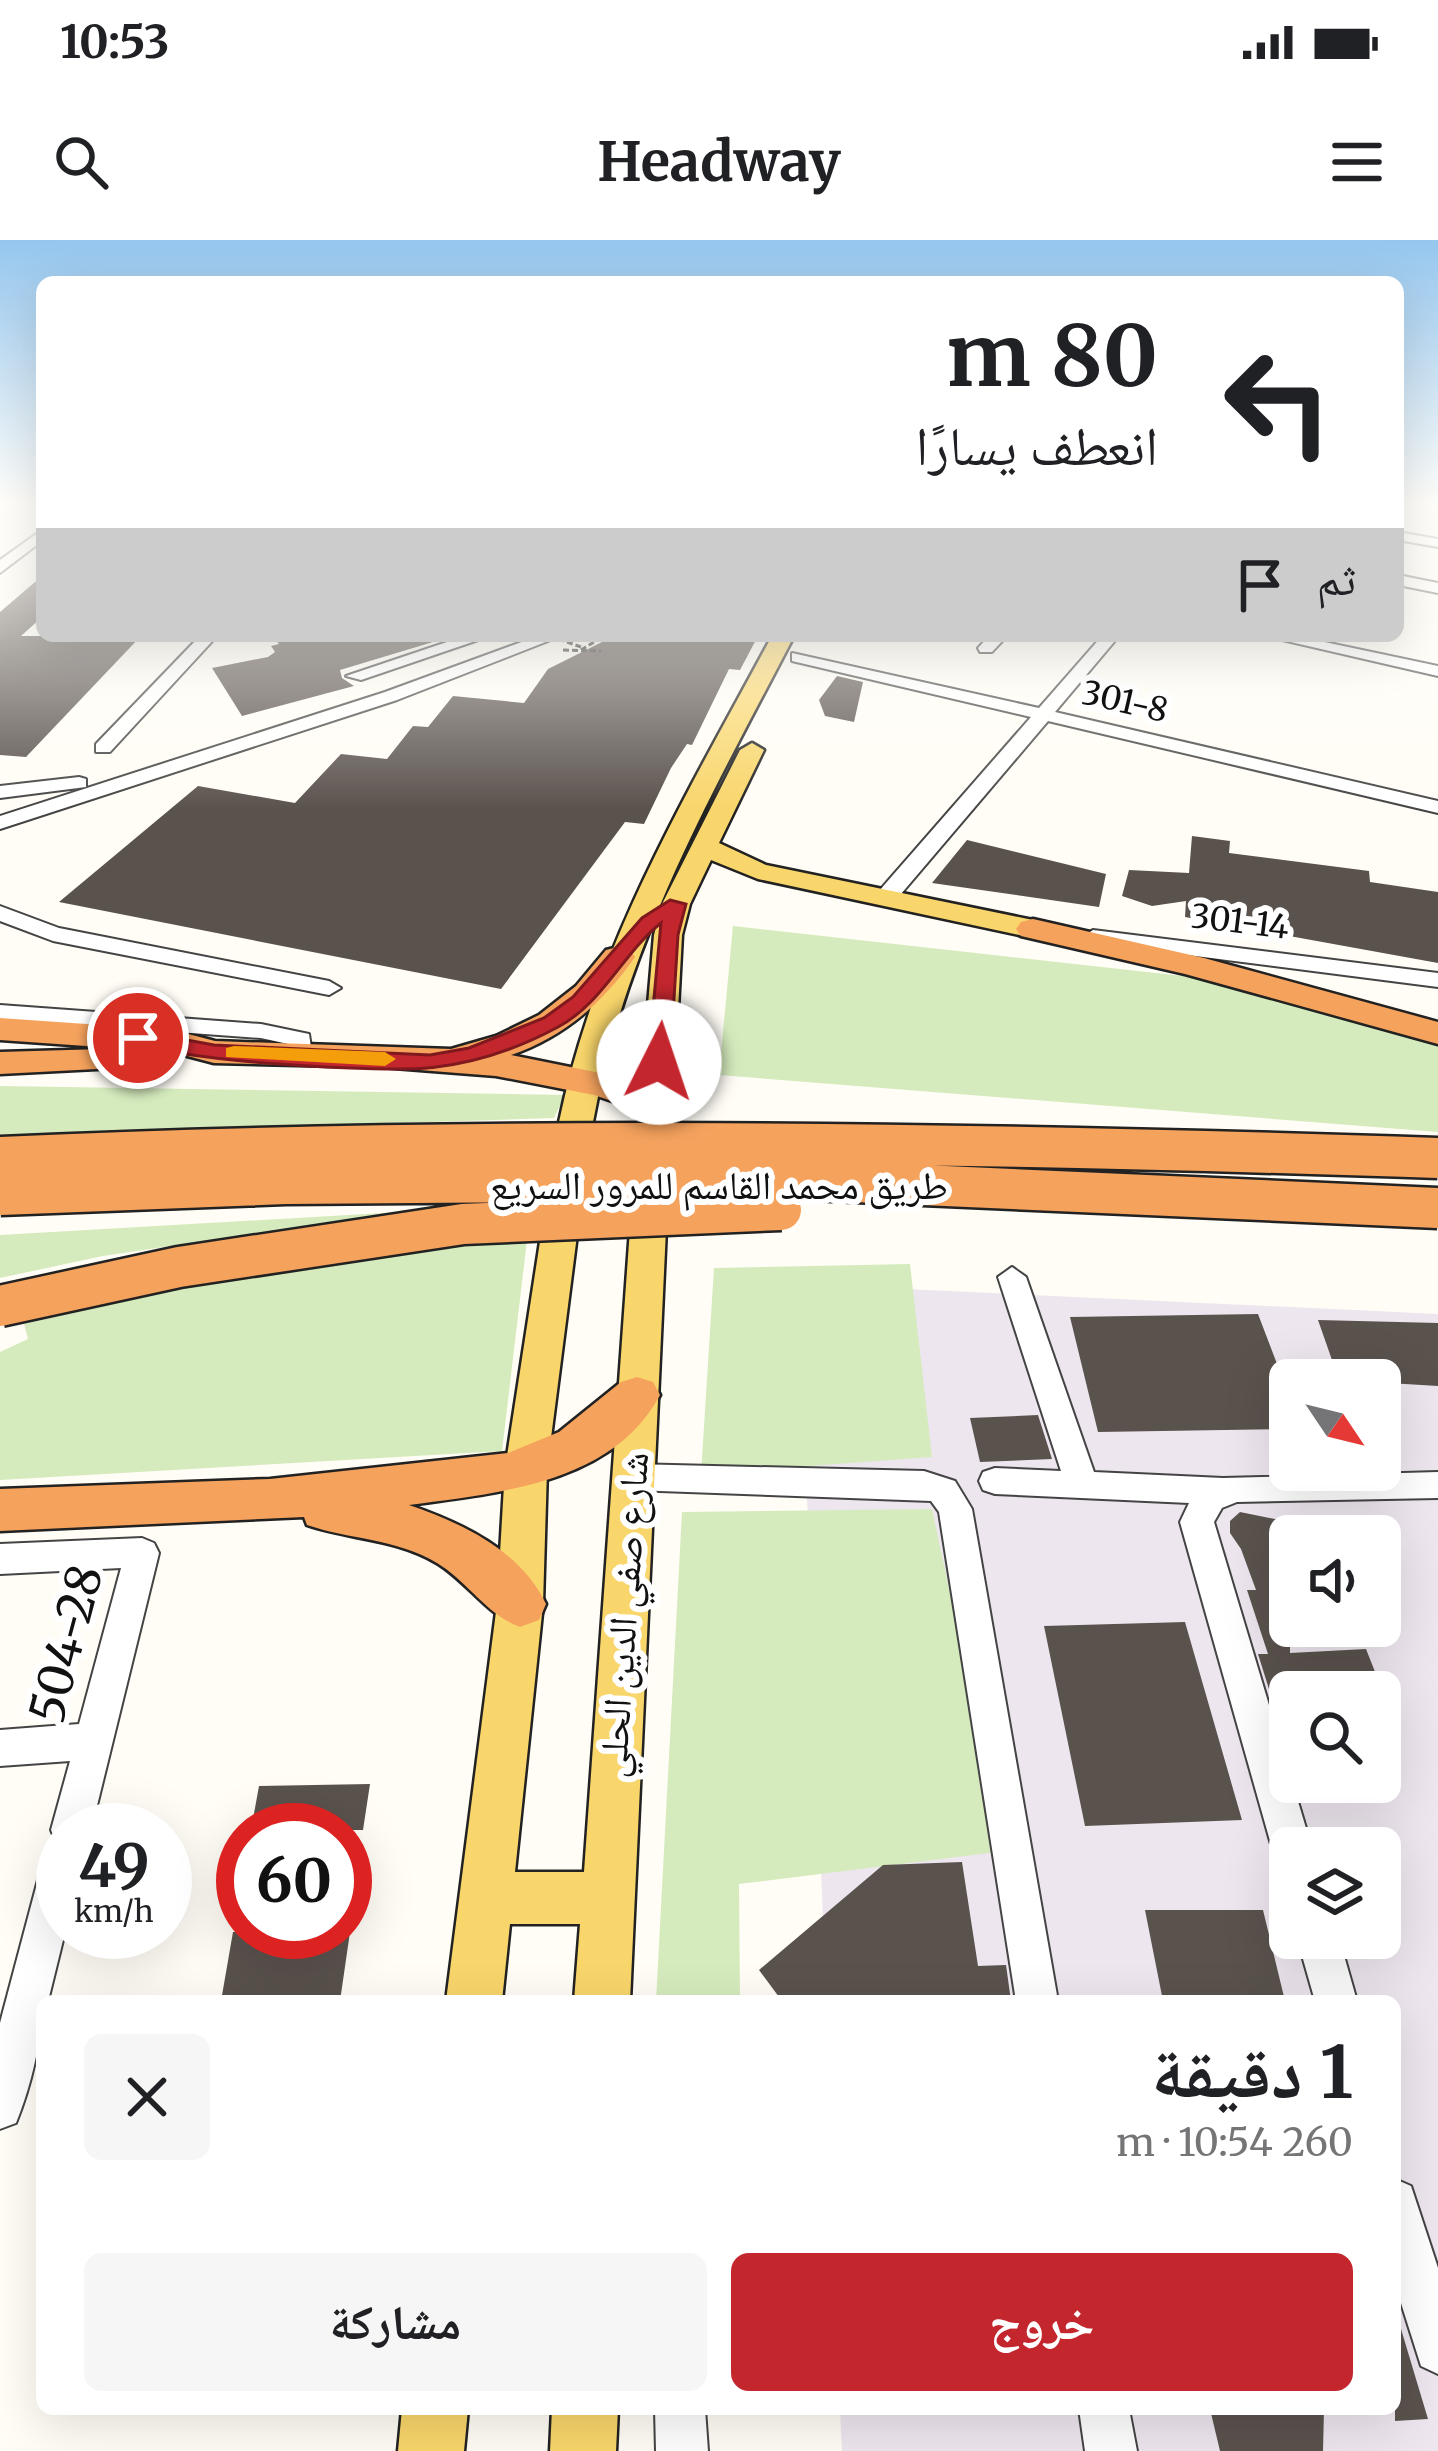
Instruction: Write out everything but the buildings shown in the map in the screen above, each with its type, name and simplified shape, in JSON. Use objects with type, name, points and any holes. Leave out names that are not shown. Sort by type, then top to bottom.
[{"type":"highway","points":[[1033,929],[1192,965],[1438,1033]]},
{"type":"highway","points":[[430,1062],[474,1054],[551,1022],[592,991],[618,957]]},
{"type":"highway","points":[[0,1029],[173,1041],[214,1052]]},
{"type":"highway","points":[[0,1063],[175,1059],[214,1052],[533,1069],[582,1078],[655,1112]]},
{"type":"highway","name":"طريق محمد القاسم للمرور السريع","points":[[0,1157],[307,1144],[800,1140],[1438,1158]]},
{"type":"highway","name":"طريق محمد القاسم للمرور السريع","points":[[0,1195],[285,1184],[786,1180],[1438,1208]]},
{"type":"highway","points":[[0,1306],[179,1267],[463,1223],[1171,1194]]},
{"type":"highway","points":[[0,1510],[214,1504],[374,1491],[526,1469],[578,1446],[637,1395]]},
{"type":"highway","points":[[214,1504],[340,1511],[409,1527],[458,1545],[492,1569],[520,1604]]},
{"type":"main road","points":[[655,1112],[668,935],[676,904],[796,643]]},
{"type":"main road","points":[[576,1122],[582,1078],[618,957],[656,872],[796,643]]},
{"type":"main road","points":[[705,847],[734,863],[808,882],[1033,929]]},
{"type":"main road","points":[[618,957],[649,922],[676,904],[719,889],[808,882]]},
{"type":"main road","name":"شارع صفي الدين الحلي","points":[[602,1995],[648,1229]]},
{"type":"main road","points":[[475,1995],[520,1604],[526,1469],[559,1235]]},
{"type":"main road","points":[[483,1898],[606,1898]]},
{"type":"main road","points":[[431,2451],[434,2415]]},
{"type":"main road","points":[[584,2451],[585,2415]]},
{"type":"street","points":[[103,748],[203,642]]},
{"type":"street","points":[[355,676],[463,642]]},
{"type":"street","points":[[0,823],[391,696],[536,642]]},
{"type":"street","points":[[887,896],[1106,642]]},
{"type":"street","points":[[1301,642],[1438,671]]},
{"type":"street","name":"301-8","points":[[796,643],[1042,712],[1438,807]]},
{"type":"street","points":[[0,792],[139,777]]},
{"type":"street","points":[[0,913],[53,934],[329,988]]},
{"type":"street","name":"301-14","points":[[1033,929],[1438,980]]},
{"type":"street","points":[[0,1012],[261,1031],[300,1039],[300,1054]]},
{"type":"street","points":[[1012,1276],[1082,1485]]},
{"type":"street","points":[[632,1477],[924,1484],[943,1491],[955,1509],[1035,1995]]},
{"type":"street","points":[[995,1481],[1220,1491],[1438,1485]]},
{"type":"street","points":[[1220,1491],[1203,1502],[1197,1522],[1286,1827]]},
{"type":"street","name":"504-28","points":[[0,1559],[142,1553],[78,1803]]},
{"type":"street","points":[[0,1748],[94,1741]]},
{"type":"street","points":[[0,2108],[8,2043],[36,1950]]},
{"type":"street","points":[[1324,1959],[1334,1995]]},
{"type":"street","points":[[1401,2223],[1438,2349]]},
{"type":"street","points":[[680,2415],[682,2451]]},
{"type":"street","points":[[1105,2415],[1111,2451]]},
{"type":"path","points":[[598,642],[578,652],[601,651]]},
{"type":"shaded area","points":[[799,1284],[1438,1314],[1438,2451],[842,2451],[840,2415],[1401,2415],[1401,1995],[826,1995]]},
{"type":"green space","points":[[733,926],[1210,979],[1438,1043],[1438,1132],[719,1075]]},
{"type":"green space","points":[[0,1086],[565,1095],[554,1118],[0,1136]]},
{"type":"green space","points":[[400,1212],[103,1256],[0,1278],[0,1235]]},
{"type":"green space","points":[[527,1240],[502,1451],[0,1480],[0,1352],[28,1339],[24,1324],[337,1258]]},
{"type":"green space","points":[[910,1264],[932,1457],[701,1474],[714,1268]]},
{"type":"green space","points":[[932,1509],[1005,1851],[739,1884],[740,1995],[656,1995],[682,1512]]},
{"type":"slow traffic","points":[[234,1052],[385,1059]]},
{"type":"route","points":[[138,1038],[214,1052],[430,1062],[474,1054],[515,1040],[581,1002],[649,922],[676,904],[668,935],[659,1062]]}]
